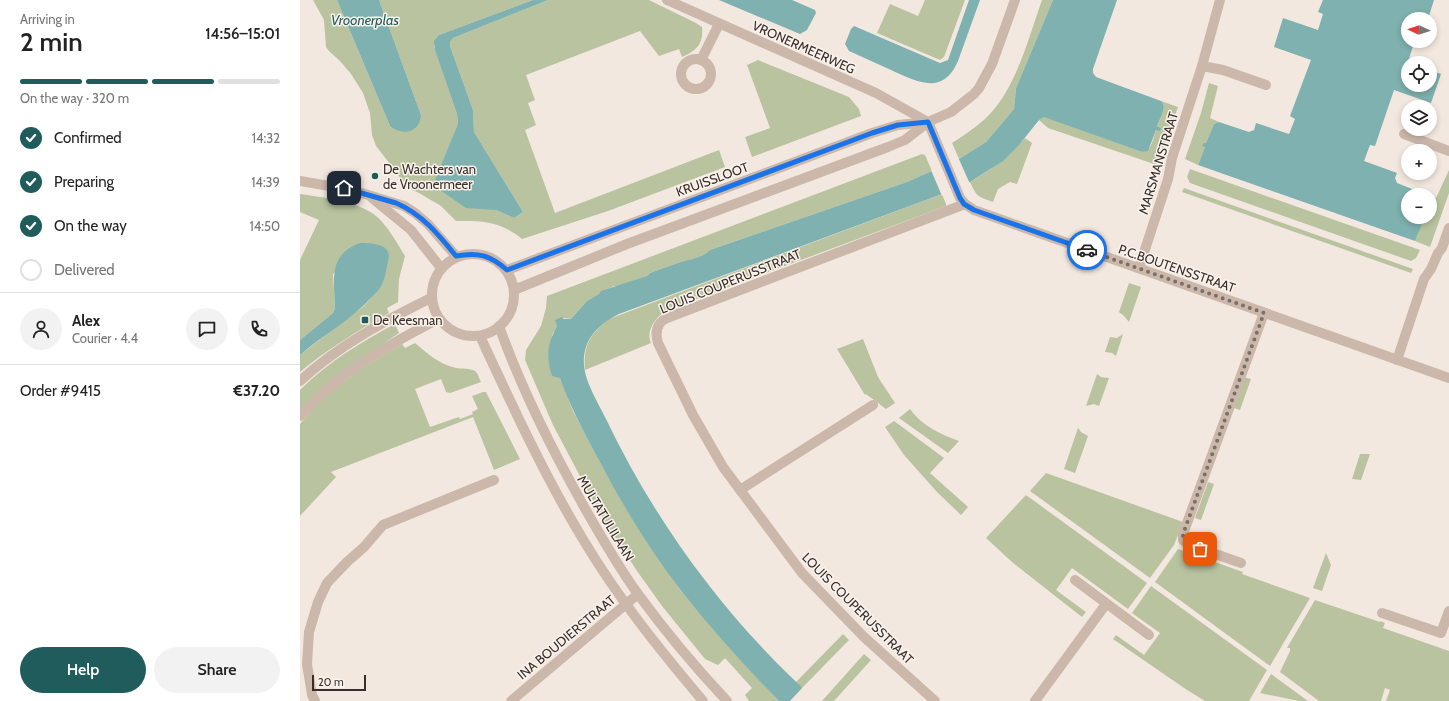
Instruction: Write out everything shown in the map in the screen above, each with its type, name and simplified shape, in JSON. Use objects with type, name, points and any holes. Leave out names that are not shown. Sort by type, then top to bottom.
[{"type":"street","name":"VRONERMEERWEG","points":[[667,0],[876,93],[928,122]]},
{"type":"street","name":"KRUISSLOOT","points":[[514,290],[627,244],[905,140],[928,122],[951,112],[974,94],[979,88],[992,64],[1015,0]]},
{"type":"street","name":"MARSMANSTRAAT","points":[[1139,268],[1168,179],[1172,158],[1202,66],[1220,0]]},
{"type":"street","points":[[701,60],[719,24]]},
{"type":"street","points":[[1202,66],[1223,70],[1266,85]]},
{"type":"street","points":[[928,122],[960,198],[964,204]]},
{"type":"street","name":"KRUISSLOOT","points":[[507,270],[872,133],[898,125],[928,122]]},
{"type":"street","points":[[1409,136],[1449,151]]},
{"type":"street","points":[[300,181],[336,186],[396,203],[415,212],[434,230],[456,256]]},
{"type":"street","points":[[369,195],[411,230],[440,268]]},
{"type":"street","name":"P.C.BOUTENSSTRAAT","points":[[964,204],[974,210],[999,220],[1449,378]]},
{"type":"street","name":"LOUIS COUPERUSSTRAAT","points":[[935,701],[864,637],[802,573],[723,467],[693,415],[658,344],[656,333],[660,322],[667,318],[964,204]]},
{"type":"street","points":[[1397,360],[1424,280],[1442,248],[1449,228]]},
{"type":"street","points":[[470,254],[489,257],[507,270],[512,279],[514,300],[507,319],[500,326],[491,332],[480,336],[471,336],[456,333],[438,319],[431,298],[435,276],[440,268],[448,261],[456,256],[470,254]]},
{"type":"street","points":[[300,381],[338,350],[370,330],[431,298]]},
{"type":"street","points":[[1241,562],[1187,544],[1183,540],[1183,534],[1264,313]]},
{"type":"street","points":[[300,416],[330,387],[365,360],[438,319]]},
{"type":"street","name":"MULTATULILAAN","points":[[500,326],[511,360],[543,432],[594,524],[620,567],[638,594],[694,665],[727,701]]},
{"type":"street","points":[[480,336],[528,439],[584,542],[625,604],[703,701]]},
{"type":"street","points":[[740,490],[873,405]]},
{"type":"street","points":[[315,701],[312,695],[307,664],[309,632],[318,602],[327,583],[347,562],[364,548],[383,525],[494,480]]},
{"type":"street","points":[[1075,580],[1149,635]]},
{"type":"street","name":"INA BOUDIERSTRAAT","points":[[511,701],[638,594]]},
{"type":"street","points":[[1035,701],[1106,604]]},
{"type":"street","points":[[1382,613],[1445,634],[1449,611]]},
{"type":"green space","points":[[313,0],[337,0],[390,126],[421,115],[379,0],[533,0],[439,35],[434,46],[457,114],[458,124],[454,135],[485,208],[496,210],[514,218],[523,212],[474,132],[473,110],[450,46],[450,42],[453,38],[548,0],[649,0],[702,27],[702,38],[698,46],[682,57],[679,49],[659,56],[640,31],[526,75],[535,100],[528,103],[536,125],[525,130],[555,213],[719,150],[725,167],[608,211],[522,239],[499,225],[475,221],[456,221],[441,206],[419,193],[403,186],[397,173],[376,146],[372,135],[370,113],[363,93],[351,74],[326,47],[324,20]]},
{"type":"green space","points":[[925,0],[965,0],[944,57],[940,60],[877,33],[890,4],[918,16]]},
{"type":"green space","points":[[1042,0],[1053,0],[1016,88],[1014,109],[986,142],[959,159],[952,143],[985,119],[1005,94],[1020,63]]},
{"type":"green space","points":[[758,60],[849,97],[859,109],[861,116],[752,157],[745,137],[770,128],[747,65]]},
{"type":"green space","points":[[1209,83],[1218,86],[1210,118],[1219,122],[1214,124],[1206,143],[1204,143],[1205,147],[1198,165],[1185,159],[1201,113]]},
{"type":"green space","points":[[1161,101],[1178,107],[1157,165],[1048,128],[1039,120],[1046,117],[1142,152],[1150,147],[1156,130],[1161,128],[1157,126],[1164,110],[1164,106]]},
{"type":"green space","points":[[1025,138],[1032,143],[1017,184],[1010,182],[998,189],[993,202],[978,195],[974,191],[970,182],[999,163]]},
{"type":"green space","points":[[922,154],[925,155],[932,171],[907,182],[710,250],[699,257],[674,264],[618,287],[614,286],[587,301],[571,319],[564,318],[552,335],[560,378],[573,411],[604,470],[646,540],[681,591],[713,629],[779,701],[749,701],[745,695],[752,688],[725,658],[718,665],[705,659],[662,606],[600,514],[553,425],[525,360],[526,350],[541,326],[546,308],[547,296]]},
{"type":"green space","points":[[1190,169],[1420,250],[1416,258],[1411,261],[1190,183],[1187,177]]},
{"type":"green space","points":[[1449,170],[1449,193],[1430,247],[1415,241],[1422,224],[1437,224],[1437,196]]},
{"type":"green space","points":[[1184,188],[1413,269],[1411,273],[1182,192]]},
{"type":"green space","points":[[300,194],[340,201],[369,211],[376,216],[392,235],[405,256],[399,279],[398,302],[387,308],[389,313],[343,341],[300,372],[300,355],[364,306],[372,297],[378,245],[360,243],[333,274],[335,308],[333,313],[300,340],[300,260],[319,220],[300,212]]},
{"type":"green space","points":[[942,194],[946,206],[667,310],[659,316],[651,328],[651,343],[585,370],[585,354],[589,341],[597,330],[609,319]]},
{"type":"green space","points":[[1129,283],[1141,287],[1129,322],[1119,312]]},
{"type":"green space","points":[[395,324],[399,333],[350,366],[300,409],[300,390],[322,370],[345,353]]},
{"type":"green space","points":[[1123,334],[1116,356],[1112,353],[1105,352],[1110,337],[1117,338]]},
{"type":"green space","points":[[863,339],[878,377],[895,403],[886,409],[866,394],[865,395],[837,349]]},
{"type":"green space","points":[[415,343],[429,355],[444,364],[456,368],[475,371],[481,382],[450,393],[446,392],[441,379],[415,389],[430,427],[473,414],[472,412],[478,409],[472,396],[486,392],[520,459],[494,470],[473,417],[331,472],[336,477],[300,516],[300,424],[322,400],[347,379],[402,344],[405,348]]},
{"type":"green space","points":[[1097,374],[1101,377],[1109,378],[1099,406],[1094,404],[1086,406]]},
{"type":"green space","points":[[1244,377],[1251,379],[1240,410],[1234,408]]},
{"type":"green space","points":[[910,409],[920,420],[932,429],[959,441],[948,453],[899,418]]},
{"type":"green space","points":[[894,421],[944,458],[930,473],[968,507],[961,515],[937,492],[904,455],[885,427]]},
{"type":"green space","points":[[1078,428],[1081,432],[1088,436],[1075,473],[1064,469]]},
{"type":"green space","points":[[1360,454],[1370,454],[1361,480],[1352,479]]},
{"type":"green space","points":[[1046,473],[1183,522],[1174,545],[1150,578],[1030,491]]},
{"type":"green space","points":[[1208,482],[1214,484],[1201,520],[1195,518]]},
{"type":"green space","points":[[1026,495],[1147,583],[1128,609],[1072,568],[1056,590],[1086,612],[1082,617],[1012,562],[986,538]]},
{"type":"green space","points":[[1178,549],[1310,598],[1270,666],[1155,582]]},
{"type":"green space","points":[[1326,553],[1331,565],[1322,591],[1313,588]]},
{"type":"green space","points":[[1151,586],[1267,670],[1249,701],[1205,701],[1113,639],[1116,635],[1144,655],[1160,633],[1132,613]]},
{"type":"green space","points":[[1315,600],[1380,621],[1385,623],[1383,628],[1449,651],[1449,701],[1386,701],[1390,690],[1385,688],[1381,701],[1319,701],[1280,672],[1290,651],[1290,648],[1287,648]]},
{"type":"green space","points":[[843,634],[849,640],[802,688],[796,682]]},
{"type":"green space","points":[[864,654],[871,660],[834,701],[822,701]]},
{"type":"green space","points":[[1271,674],[1308,701],[1299,701],[1260,693]]},
{"type":"water","name":"Vroonerplas","points":[[337,0],[379,0],[421,115],[420,121],[414,129],[405,132],[390,126]]},
{"type":"water","points":[[533,0],[548,0],[453,38],[450,42],[450,46],[473,110],[474,132],[523,212],[514,218],[496,210],[466,208],[433,185],[458,124],[457,114],[435,50],[434,41],[439,35]]},
{"type":"water","points":[[719,0],[792,0],[815,10],[816,13],[807,30],[800,34]]},
{"type":"water","points":[[969,0],[980,0],[958,61],[952,72],[945,79],[937,82],[920,82],[911,79],[849,51],[845,44],[851,29],[854,26],[940,63],[948,60]]},
{"type":"water","points":[[1053,0],[1117,0],[1093,69],[1093,73],[1096,77],[1163,103],[1163,113],[1157,126],[1161,128],[1160,131],[1156,130],[1148,151],[1142,152],[1044,117],[1039,120],[1019,145],[1003,161],[970,182],[942,194],[619,314],[606,322],[596,331],[585,349],[585,373],[591,389],[626,458],[648,497],[672,534],[725,606],[754,639],[817,701],[779,701],[729,648],[682,592],[658,559],[625,507],[581,425],[567,397],[560,378],[552,376],[548,351],[551,339],[557,326],[555,320],[562,317],[563,319],[571,319],[587,301],[599,294],[601,291],[647,276],[650,273],[671,265],[699,257],[710,250],[907,182],[959,159],[986,142],[1014,109],[1016,88]]},
{"type":"water","points":[[1323,0],[1434,0],[1430,12],[1401,12],[1401,48],[1412,48],[1410,56],[1401,56],[1401,92],[1435,92],[1432,100],[1422,100],[1394,90],[1375,146],[1370,145],[1364,161],[1397,173],[1395,178],[1397,183],[1410,188],[1401,188],[1401,224],[1422,224],[1415,241],[1198,165],[1205,147],[1202,146],[1206,143],[1214,124],[1219,122],[1249,132],[1254,130],[1256,123],[1289,134],[1295,119],[1290,116],[1311,60],[1274,47],[1283,18],[1318,30],[1323,14],[1318,12]]},
{"type":"water","points":[[1437,73],[1441,74],[1437,86]]},
{"type":"water","points":[[360,243],[376,244],[388,251],[388,261],[382,285],[355,313],[300,355],[300,340],[333,313],[335,308],[334,278],[338,261],[342,254]]},
{"type":"pier","points":[[958,157],[970,184],[942,196],[931,170]]},
{"type":"pier","points":[[803,687],[812,695],[819,701],[790,701]]},
{"type":"way so far","points":[[1087,250],[1130,264],[1264,313],[1183,534],[1183,540],[1187,544],[1200,549]]},
{"type":"place","name":"De Wachters van de Vroonermeer","points":[[375,176]]},
{"type":"place","name":"De Keesman","points":[[365,320]]},
{"type":"route","points":[[344,188],[396,203],[410,209],[428,224],[456,256],[479,254],[494,259],[507,270],[872,133],[898,125],[928,122],[960,198],[964,204],[974,210],[1087,250]]}]
